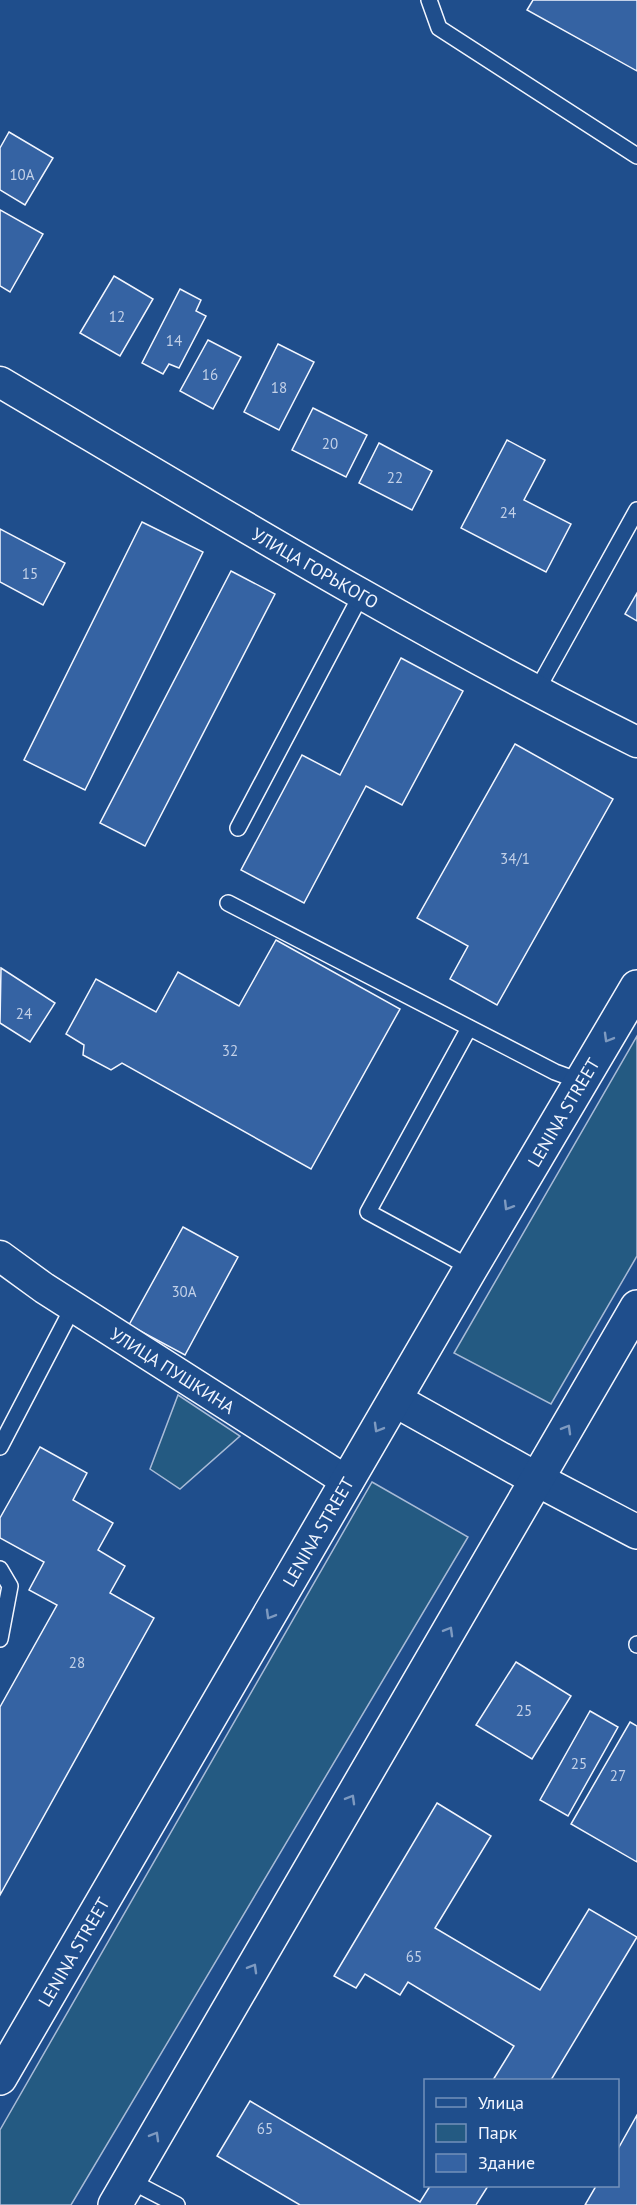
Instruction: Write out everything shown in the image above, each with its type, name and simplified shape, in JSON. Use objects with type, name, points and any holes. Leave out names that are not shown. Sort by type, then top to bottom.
[{"type":"main road","name":"LENINA STREET","points":[[0,2079],[637,987]]},
{"type":"main road","points":[[122,2193],[637,1307]]},
{"type":"main road","points":[[395,1400],[637,1532]]},
{"type":"street","name":"УЛИЦА ГОРЬКОГО","points":[[0,382],[361,595],[536,692],[637,742]]},
{"type":"street","name":"УЛИЦА ПУШКИНА","points":[[0,1256],[73,1307],[348,1482]]},
{"type":"lane","points":[[429,0],[439,28],[637,156]]},
{"type":"lane","points":[[536,692],[637,510]]},
{"type":"lane","points":[[238,828],[361,595]]},
{"type":"lane","points":[[228,903],[555,1072],[582,1082]]},
{"type":"lane","points":[[470,1028],[368,1212],[471,1268]]},
{"type":"lane","points":[[0,1447],[73,1307]]},
{"type":"lane","points":[[0,1569],[10,1586],[0,1639]]},
{"type":"lane","points":[[122,2193],[177,2205]]},
{"type":"green space","points":[[637,1036],[637,1256],[551,1404],[454,1353]]},
{"type":"green space","points":[[178,1395],[240,1436],[180,1489],[150,1469]]},
{"type":"green space","points":[[372,1482],[468,1537],[71,2205],[0,2205],[0,2130]]},
{"type":"building","points":[[533,0],[637,0],[637,71],[527,10]]},
{"type":"building","points":[[9,132],[53,158],[25,205],[0,190],[0,148]]},
{"type":"building","points":[[0,210],[43,234],[10,292],[0,286]]},
{"type":"building","points":[[114,276],[153,299],[120,356],[80,333]]},
{"type":"building","points":[[180,289],[201,300],[196,311],[206,316],[179,368],[169,364],[163,374],[142,363]]},
{"type":"building","points":[[208,340],[241,357],[213,409],[180,391]]},
{"type":"building","points":[[278,344],[314,362],[279,430],[244,412]]},
{"type":"building","points":[[313,408],[367,435],[346,477],[292,450]]},
{"type":"building","points":[[507,440],[545,460],[524,500],[571,524],[546,572],[461,528]]},
{"type":"building","points":[[379,443],[432,471],[412,510],[359,483]]},
{"type":"building","points":[[142,522],[203,552],[85,790],[24,760]]},
{"type":"building","points":[[0,529],[65,563],[43,605],[0,582]]},
{"type":"building","points":[[231,571],[275,594],[145,846],[100,823]]},
{"type":"building","points":[[637,593],[637,621],[625,614]]},
{"type":"building","points":[[401,658],[463,691],[402,805],[366,786],[304,903],[241,870],[302,755],[340,775]]},
{"type":"building","points":[[515,744],[613,799],[497,1005],[450,979],[468,946],[417,918]]},
{"type":"building","points":[[276,940],[400,1009],[311,1169],[122,1063],[111,1070],[83,1055],[84,1045],[66,1034],[96,979],[156,1012],[178,972],[239,1006]]},
{"type":"building","points":[[1,968],[55,1003],[30,1042],[0,1023]]},
{"type":"building","points":[[183,1227],[238,1257],[185,1355],[129,1325]]},
{"type":"building","points":[[40,1447],[87,1473],[73,1500],[113,1523],[98,1550],[125,1566],[110,1593],[154,1618],[0,1895],[0,1707],[57,1605],[29,1590],[44,1562],[0,1538],[0,1518]]},
{"type":"building","points":[[516,1662],[571,1696],[532,1759],[476,1725]]},
{"type":"building","points":[[590,1711],[618,1727],[568,1816],[540,1800]]},
{"type":"building","points":[[630,1722],[637,1726],[637,1862],[571,1824]]},
{"type":"building","points":[[437,1803],[491,1836],[435,1928],[540,1990],[589,1909],[637,1937],[552,2079],[494,2079],[514,2046],[408,1982],[400,1995],[365,1974],[356,1988],[334,1976]]},
{"type":"building","points":[[250,2101],[420,2202],[429,2187],[487,2187],[476,2205],[300,2205],[217,2156]]},
{"type":"building","points":[[637,2115],[637,2205],[585,2205],[595,2187],[619,2187],[619,2147]]}]
